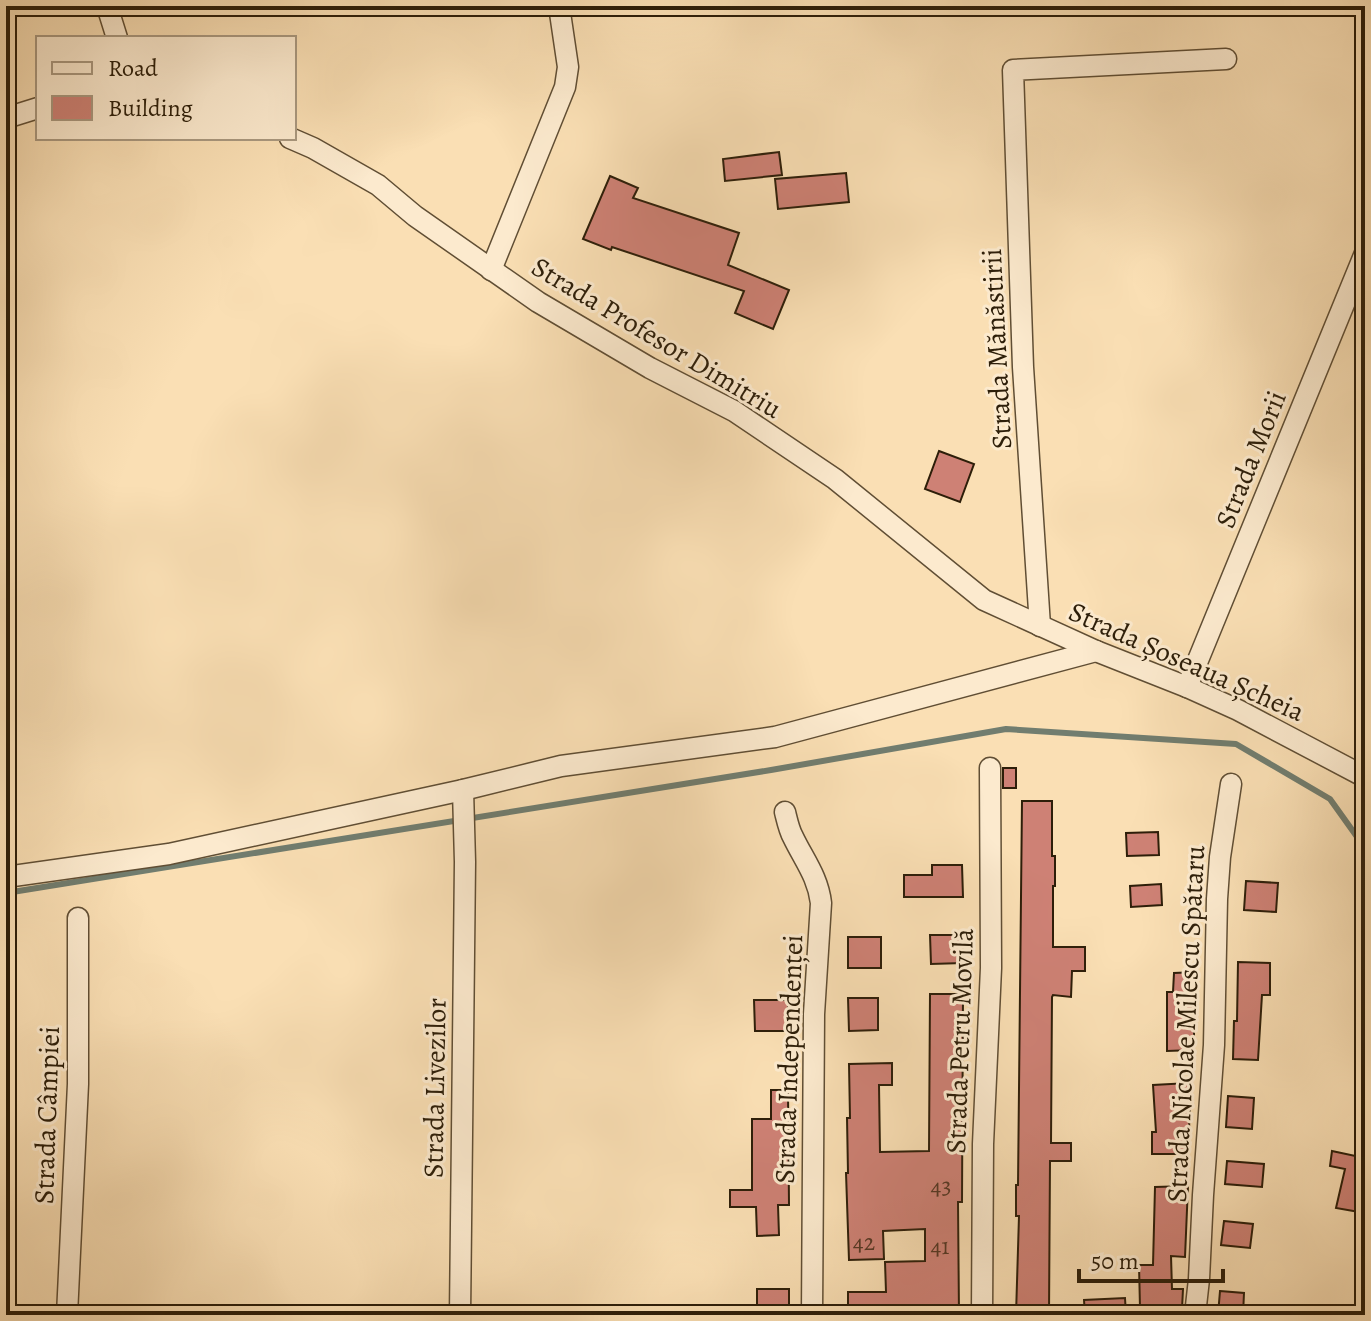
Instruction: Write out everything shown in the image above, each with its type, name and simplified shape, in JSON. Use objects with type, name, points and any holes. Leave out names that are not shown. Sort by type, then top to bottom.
[{"type":"street","points":[[107,6],[116,36]]},
{"type":"street","points":[[491,270],[565,87],[568,67],[559,6]]},
{"type":"street","name":"Strada Mănăstirii","points":[[1040,626],[1023,367],[1013,70],[1226,59]]},
{"type":"street","points":[[6,118],[36,109]]},
{"type":"street","name":"Strada Profesor Dimitriu","points":[[295,140],[378,185],[415,216],[538,302],[650,368],[734,411],[835,479],[984,600]]},
{"type":"street","name":"Strada Morii","points":[[1187,687],[1365,253]]},
{"type":"street","name":"Strada Șoseaua Șcheia","points":[[984,600],[1238,710],[1365,777]]},
{"type":"street","points":[[6,877],[169,854],[463,799],[561,766],[775,737],[1096,651]]},
{"type":"street","name":"Strada Petru Movilă","points":[[982,1315],[983,1144],[991,968],[990,768]]},
{"type":"street","name":"Strada Nicolae Milescu Spătaru","points":[[1195,1315],[1214,1045],[1218,885],[1231,784]]},
{"type":"street","name":"Strada Livezilor","points":[[460,1315],[463,799]]},
{"type":"street","name":"Strada Independenței","points":[[785,812],[791,834],[819,887],[821,903],[814,1014],[812,1315]]},
{"type":"street","name":"Strada Câmpiei","points":[[67,1315],[78,1084],[78,918]]},
{"type":"building","points":[[779,152],[782,175],[725,181],[723,159]]},
{"type":"building","points":[[846,173],[849,202],[778,209],[775,179]]},
{"type":"building","points":[[610,176],[638,188],[633,198],[739,233],[728,265],[789,290],[773,329],[735,313],[744,291],[583,239]]},
{"type":"building","points":[[939,451],[974,464],[960,502],[925,489]]},
{"type":"building","points":[[1003,768],[1016,768],[1016,788],[1003,788]]},
{"type":"building","points":[[1022,801],[1052,801],[1052,856],[1055,856],[1053,947],[1085,947],[1085,971],[1072,971],[1071,997],[1052,997],[1051,1143],[1071,1143],[1071,1161],[1050,1161],[1049,1315],[1016,1315]]},
{"type":"building","points":[[1158,832],[1159,855],[1127,856],[1126,833]]},
{"type":"building","points":[[932,865],[962,865],[963,897],[904,897],[904,875],[932,875]]},
{"type":"building","points":[[1246,881],[1278,883],[1276,912],[1244,910]]},
{"type":"building","points":[[1161,884],[1162,905],[1131,907],[1130,886]]},
{"type":"building","points":[[930,935],[963,935],[963,963],[931,964]]},
{"type":"building","points":[[848,937],[881,937],[881,968],[848,968]]},
{"type":"building","points":[[1238,962],[1270,963],[1270,995],[1262,995],[1258,1060],[1233,1059]]},
{"type":"building","points":[[1197,972],[1194,1050],[1167,1051],[1167,992],[1173,992],[1174,973]]},
{"type":"building","points":[[930,994],[963,994],[962,1202],[958,1202],[959,1315],[848,1315],[848,1292],[886,1292],[885,1262],[925,1261],[925,1229],[883,1231],[884,1259],[849,1260],[847,1118],[850,1118],[849,1064],[892,1063],[892,1085],[879,1085],[880,1152],[929,1151]]},
{"type":"building","points":[[848,998],[878,998],[878,1030],[849,1031]]},
{"type":"building","points":[[754,1000],[788,1000],[788,1031],[755,1031]]},
{"type":"building","points":[[1189,1083],[1188,1154],[1152,1154],[1152,1132],[1156,1132],[1153,1085]]},
{"type":"building","points":[[771,1090],[788,1090],[789,1205],[778,1205],[779,1235],[757,1236],[756,1207],[730,1207],[730,1190],[752,1190],[752,1119],[771,1119]]},
{"type":"building","points":[[1228,1096],[1254,1098],[1252,1129],[1226,1127]]},
{"type":"building","points":[[1332,1151],[1365,1158],[1365,1213],[1336,1208],[1345,1169],[1330,1166]]},
{"type":"building","points":[[1227,1161],[1264,1164],[1262,1187],[1225,1184]]},
{"type":"building","points":[[1188,1186],[1185,1257],[1171,1256],[1172,1289],[1183,1289],[1182,1309],[1140,1307],[1139,1265],[1153,1265],[1155,1187]]},
{"type":"building","points":[[1224,1221],[1253,1224],[1250,1248],[1221,1245]]},
{"type":"building","points":[[757,1289],[789,1289],[789,1315],[757,1315]]},
{"type":"building","points":[[1220,1291],[1244,1293],[1243,1315],[1218,1315]]},
{"type":"building","points":[[1125,1298],[1126,1315],[1085,1315],[1084,1300]]},
{"type":"waterway","points":[[6,893],[771,770],[1006,729],[1236,744],[1330,799],[1365,848]]}]
